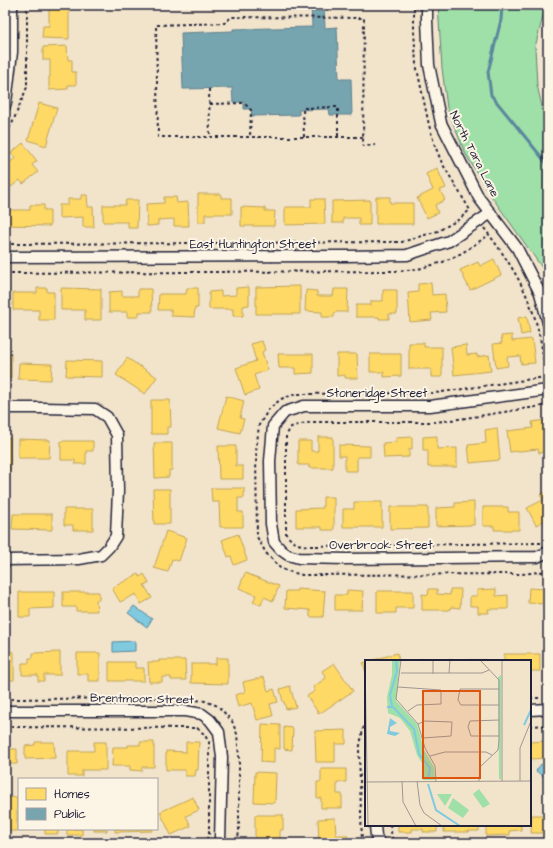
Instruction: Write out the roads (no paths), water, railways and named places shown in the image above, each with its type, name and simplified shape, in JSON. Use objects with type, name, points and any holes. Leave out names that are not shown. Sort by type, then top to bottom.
[{"type":"street","points":[[5,106],[12,52],[12,5]]},
{"type":"street","name":"North Tara Lane","points":[[427,5],[429,65],[441,122],[479,198],[517,248],[540,293],[548,324]]},
{"type":"street","name":"East Huntington Street","points":[[5,257],[407,255],[449,241],[491,213]]},
{"type":"street","name":"Stoneridge Street","points":[[271,487],[270,460],[273,426],[285,412],[304,406],[430,406],[548,390]]},
{"type":"street","points":[[5,408],[95,410],[107,417],[117,435],[118,485],[116,536],[109,547],[101,555],[79,559],[5,560]]},
{"type":"street","name":"Overbrook Street","points":[[271,487],[271,524],[274,542],[288,555],[299,558],[536,557],[548,552]]},
{"type":"street","points":[[531,710],[548,709]]},
{"type":"street","name":"Brentmoor Street","points":[[5,711],[185,711],[202,714],[210,720],[218,732],[222,757],[220,841],[218,843]]},
{"type":"street","points":[[375,826],[376,836],[379,843]]},
{"type":"water","points":[[134,606],[152,619],[147,627],[128,613]]},
{"type":"water","points":[[135,641],[135,651],[113,652],[113,642]]},
{"type":"water","points":[[541,764],[548,769],[548,780],[536,771]]},
{"type":"waterway","points":[[502,5],[501,20],[488,72],[491,95],[548,165]]}]
